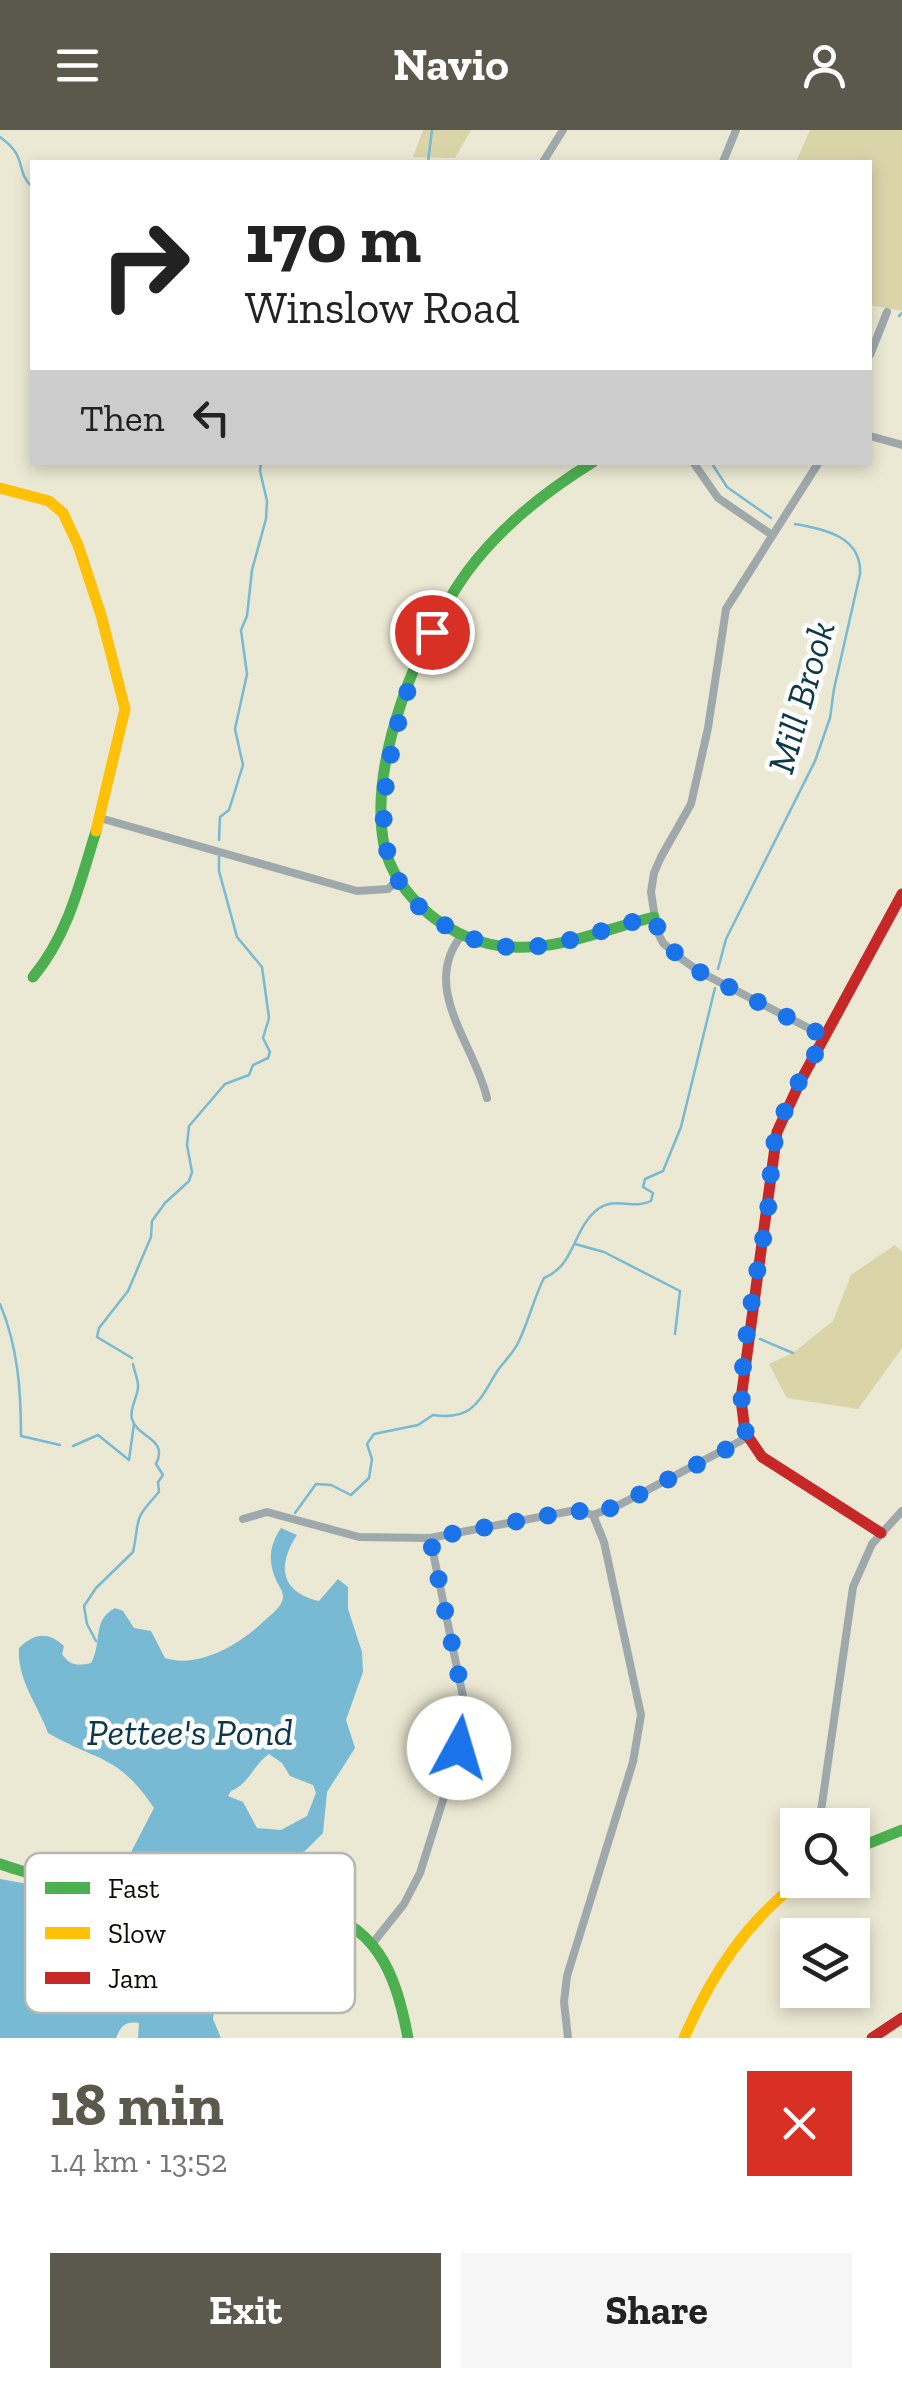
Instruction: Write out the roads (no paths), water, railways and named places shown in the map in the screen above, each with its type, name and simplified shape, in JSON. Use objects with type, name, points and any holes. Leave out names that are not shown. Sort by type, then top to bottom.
[{"type":"street","points":[[544,160],[563,130]]},
{"type":"street","points":[[725,160],[736,130]]},
{"type":"street","points":[[872,350],[887,312]]},
{"type":"street","points":[[872,437],[902,445]]},
{"type":"street","points":[[590,465],[546,495],[490,545],[446,604],[417,662],[399,714],[383,802],[384,843],[398,880],[428,915],[462,935],[490,944],[541,946],[654,917]]},
{"type":"street","points":[[695,465],[718,498],[772,535]]},
{"type":"street","points":[[817,465],[726,608],[708,728],[691,804],[654,873],[651,892],[663,943],[700,972],[826,1037]]},
{"type":"street","points":[[0,488],[49,502],[63,513],[101,614],[125,708],[100,818],[68,920],[52,954],[33,977]]},
{"type":"street","points":[[100,818],[357,891],[388,889],[398,880]]},
{"type":"street","points":[[881,1532],[774,1466],[748,1438],[741,1398],[774,1142],[786,1110],[902,894]]},
{"type":"street","points":[[462,935],[451,948],[444,974],[452,1017],[481,1070],[488,1098]]},
{"type":"street","points":[[243,1519],[267,1512],[359,1537],[430,1538],[576,1510],[593,1515],[748,1438]]},
{"type":"street","points":[[821,1808],[852,1587],[881,1532],[902,1511]]},
{"type":"street","points":[[568,2038],[564,2002],[567,1976],[641,1726],[604,1542],[593,1515]]},
{"type":"street","points":[[372,1944],[404,1904],[420,1873],[459,1748],[466,1711],[430,1538]]},
{"type":"street","points":[[870,1843],[902,1830]]},
{"type":"street","points":[[0,1864],[25,1873]]},
{"type":"street","points":[[684,2038],[702,1993],[720,1964],[780,1897]]},
{"type":"street","points":[[355,1930],[372,1944],[394,1976],[408,2038]]},
{"type":"street","points":[[872,2038],[902,2018]]},
{"type":"water","name":"Pettee's Pond","points":[[281,1528],[297,1535],[287,1557],[286,1576],[296,1591],[306,1597],[319,1601],[338,1579],[348,1587],[348,1609],[362,1652],[363,1672],[346,1720],[355,1748],[327,1792],[323,1833],[300,1853],[131,1853],[154,1808],[118,1768],[48,1733],[25,1682],[19,1648],[30,1639],[47,1636],[64,1646],[62,1654],[71,1663],[91,1663],[103,1619],[115,1608],[123,1611],[134,1628],[151,1631],[165,1658],[192,1660],[219,1652],[255,1629],[282,1602],[273,1573],[272,1547]],"holes":[[[269,1754],[282,1763],[290,1776],[313,1785],[316,1793],[307,1816],[281,1830],[257,1828],[243,1802],[228,1796]]]},
{"type":"water","points":[[0,1879],[25,1883],[25,2013],[214,2013],[221,2038],[138,2038],[139,2023],[130,2023],[124,2025],[116,2038],[0,2038]]},
{"type":"waterway","name":"Mill Brook","points":[[428,160],[432,130]]},
{"type":"waterway","points":[[0,137],[15,151],[30,185]]},
{"type":"waterway","points":[[899,316],[902,313]]},
{"type":"waterway","points":[[219,840],[220,817],[229,810],[243,765],[235,729],[247,674],[241,630],[266,519],[261,465]]},
{"type":"waterway","name":"Mill Brook","points":[[713,465],[727,487],[771,518]]},
{"type":"waterway","name":"Mill Brook","points":[[718,969],[726,939],[815,761],[830,718],[860,574],[859,561],[848,543],[829,532],[795,524]]},
{"type":"waterway","points":[[132,1358],[97,1337],[99,1328],[128,1291],[151,1237],[152,1221],[189,1181],[189,1126],[225,1084],[249,1075],[253,1065],[268,1058],[270,1052],[263,1038],[269,1018],[262,967],[237,937],[219,871],[219,857]]},
{"type":"waterway","name":"Mill Brook","points":[[295,1513],[316,1484],[331,1485],[351,1495],[369,1478],[372,1459],[367,1444],[374,1434],[418,1425],[433,1415],[458,1415],[474,1406],[517,1345],[544,1278],[562,1265],[590,1217],[604,1205],[651,1201],[653,1193],[643,1187],[645,1179],[663,1171],[681,1127],[715,988]]},
{"type":"waterway","points":[[575,1244],[604,1252],[680,1291],[675,1334]]},
{"type":"waterway","points":[[0,1304],[17,1369],[21,1436],[60,1445]]},
{"type":"waterway","points":[[760,1339],[793,1353]]},
{"type":"waterway","points":[[96,1641],[84,1606],[96,1588],[133,1552],[138,1520],[159,1492],[158,1482],[163,1475],[156,1464],[159,1455],[155,1443],[132,1419],[138,1385],[133,1364]]},
{"type":"waterway","points":[[73,1446],[98,1435],[129,1460],[134,1424]]}]
